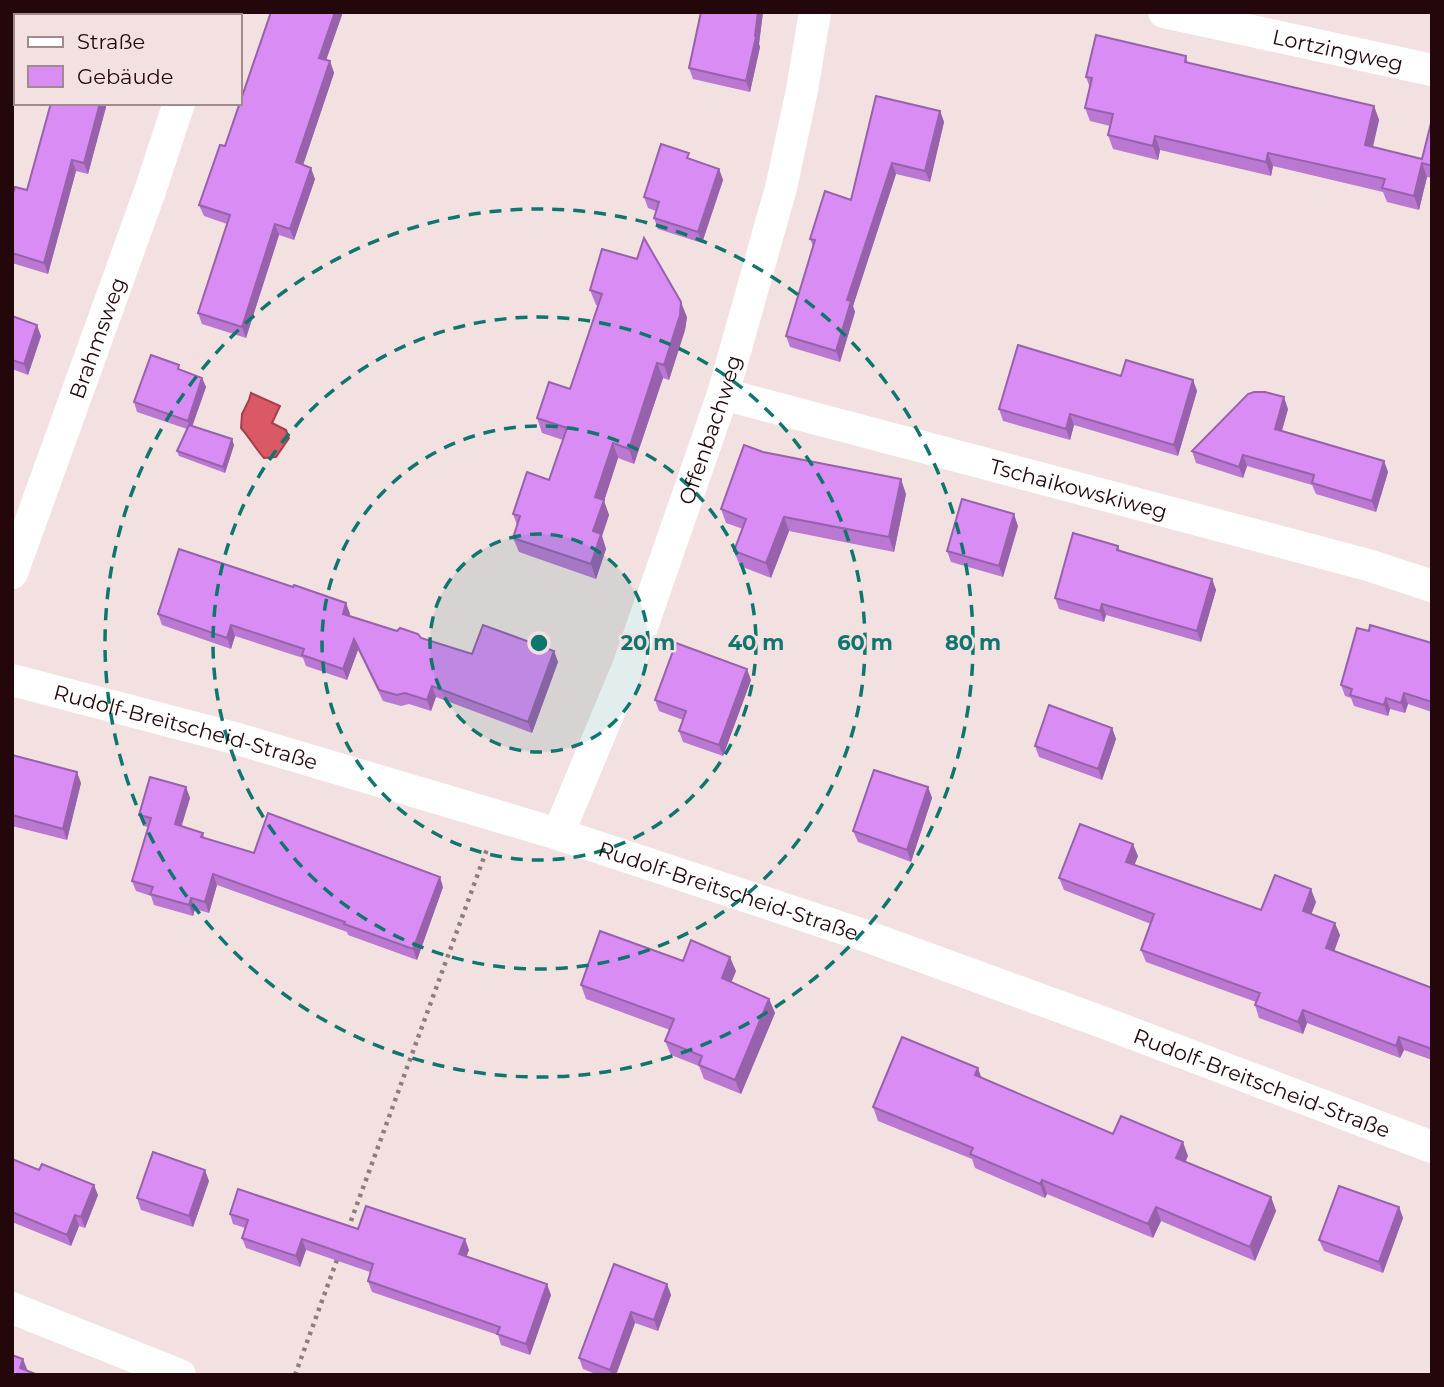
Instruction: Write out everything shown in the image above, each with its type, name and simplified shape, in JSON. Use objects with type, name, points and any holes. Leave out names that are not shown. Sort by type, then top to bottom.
[{"type":"street","name":"Offenbachweg","points":[[558,834],[628,667],[723,394],[781,188],[816,12]]},
{"type":"street","name":"Lortzingweg","points":[[1164,12],[1432,70]]},
{"type":"street","name":"Brahmsweg","points":[[12,573],[178,105]]},
{"type":"street","name":"Tschaikowskiweg","points":[[723,394],[1354,561],[1432,586]]},
{"type":"street","name":"Rudolf-Breitscheid-Straße","points":[[12,680],[238,739],[558,834],[863,935],[1432,1147]]},
{"type":"street","points":[[12,1308],[180,1375]]},
{"type":"path","points":[[346,1234],[489,845]]},
{"type":"path","points":[[295,1375],[342,1247]]},
{"type":"shaded area","points":[[251,393],[280,406],[272,423],[286,430],[289,438],[276,457],[264,458],[241,428],[242,414]]},
{"type":"building","points":[[40,12],[105,12],[104,14]]},
{"type":"building","points":[[271,12],[335,12],[319,58],[330,61],[296,162],[311,168],[290,229],[275,224],[242,327],[198,313],[230,215],[199,205],[220,145],[225,146],[239,105],[242,105],[242,96]]},
{"type":"building","points":[[701,12],[758,12],[756,37],[746,81],[689,68]]},
{"type":"building","points":[[1096,35],[1186,56],[1185,62],[1374,106],[1365,145],[1422,159],[1432,119],[1432,166],[1422,163],[1414,196],[1382,188],[1385,179],[1268,153],[1266,162],[1155,136],[1153,146],[1108,135],[1113,114],[1085,108],[1092,78],[1086,77]]},
{"type":"building","points":[[876,96],[940,111],[925,171],[892,163],[847,300],[851,301],[836,351],[786,336],[815,240],[810,239],[825,191],[851,200]]},
{"type":"building","points":[[50,105],[99,105],[84,163],[72,160],[44,263],[12,253],[12,196],[15,187],[27,190]]},
{"type":"building","points":[[661,144],[689,153],[687,158],[719,169],[698,232],[654,218],[659,202],[644,197]]},
{"type":"building","points":[[644,238],[681,302],[680,315],[664,365],[657,363],[629,449],[613,443],[595,497],[604,500],[593,531],[601,534],[591,564],[513,538],[520,516],[513,514],[527,472],[549,480],[567,428],[537,418],[549,382],[570,389],[602,294],[590,290],[602,249],[637,259]]},
{"type":"building","points":[[12,316],[37,325],[24,364],[12,360]]},
{"type":"building","points":[[1018,345],[1121,376],[1126,360],[1193,380],[1174,445],[1070,414],[1066,429],[999,409]]},
{"type":"building","points":[[151,355],[179,365],[178,369],[202,378],[188,421],[134,402]]},
{"type":"building","points":[[1254,392],[1284,397],[1275,429],[1384,461],[1372,501],[1312,483],[1314,475],[1243,455],[1239,467],[1192,451],[1248,394]]},
{"type":"building","points":[[189,425],[232,439],[223,467],[177,451]]},
{"type":"building","points":[[744,445],[763,452],[901,479],[889,537],[784,517],[766,563],[734,551],[746,519],[721,509]]},
{"type":"building","points":[[962,499],[1014,514],[999,566],[947,551]]},
{"type":"building","points":[[1073,533],[1118,546],[1117,550],[1212,579],[1197,631],[1102,604],[1100,611],[1055,598]]},
{"type":"building","points":[[179,549],[346,603],[343,614],[397,631],[400,628],[418,634],[421,638],[472,654],[483,625],[554,651],[528,722],[432,686],[427,700],[405,693],[397,695],[379,690],[354,639],[343,669],[302,655],[304,649],[231,625],[227,638],[158,614]]},
{"type":"building","points":[[1370,625],[1432,643],[1432,702],[1404,693],[1401,703],[1386,698],[1384,705],[1350,695],[1352,689],[1341,685],[1357,628],[1369,631]]},
{"type":"building","points":[[676,643],[747,669],[719,745],[679,731],[686,711],[655,700]]},
{"type":"building","points":[[1049,705],[1112,728],[1098,769],[1035,746]]},
{"type":"building","points":[[12,755],[77,772],[63,829],[12,815]]},
{"type":"building","points":[[874,770],[928,787],[907,850],[853,831]]},
{"type":"building","points":[[150,777],[186,787],[175,824],[203,833],[201,837],[254,853],[268,813],[440,877],[413,949],[213,874],[205,902],[191,898],[189,905],[150,894],[153,887],[132,881],[151,818],[139,815]]},
{"type":"building","points":[[1080,824],[1133,844],[1126,862],[1261,910],[1275,875],[1311,889],[1303,911],[1335,923],[1326,948],[1432,988],[1432,1049],[1399,1037],[1396,1046],[1303,1010],[1298,1022],[1255,1005],[1260,993],[1141,950],[1154,914],[1059,878]]},
{"type":"building","points":[[600,931],[683,961],[691,940],[730,957],[722,978],[769,999],[735,1080],[699,1065],[702,1056],[665,1041],[674,1019],[581,985]]},
{"type":"building","points":[[902,1037],[978,1068],[975,1075],[1113,1134],[1121,1116],[1183,1142],[1176,1158],[1271,1197],[1250,1247],[1156,1207],[1148,1224],[1042,1180],[1040,1184],[970,1154],[973,1148],[873,1107]]},
{"type":"building","points":[[153,1152],[205,1170],[189,1216],[137,1198]]},
{"type":"building","points":[[12,1159],[39,1170],[42,1164],[94,1185],[81,1217],[75,1215],[67,1235],[12,1212]]},
{"type":"building","points":[[1339,1186],[1399,1207],[1379,1262],[1319,1240]]},
{"type":"building","points":[[238,1189],[358,1229],[366,1206],[465,1239],[459,1254],[547,1284],[526,1344],[497,1334],[500,1327],[368,1281],[373,1264],[302,1239],[296,1256],[242,1238],[248,1220],[230,1214]]},
{"type":"building","points":[[614,1264],[667,1284],[654,1320],[631,1312],[610,1370],[579,1358]]},
{"type":"building","points":[[12,1355],[23,1359],[20,1368],[38,1375],[12,1375]]}]
